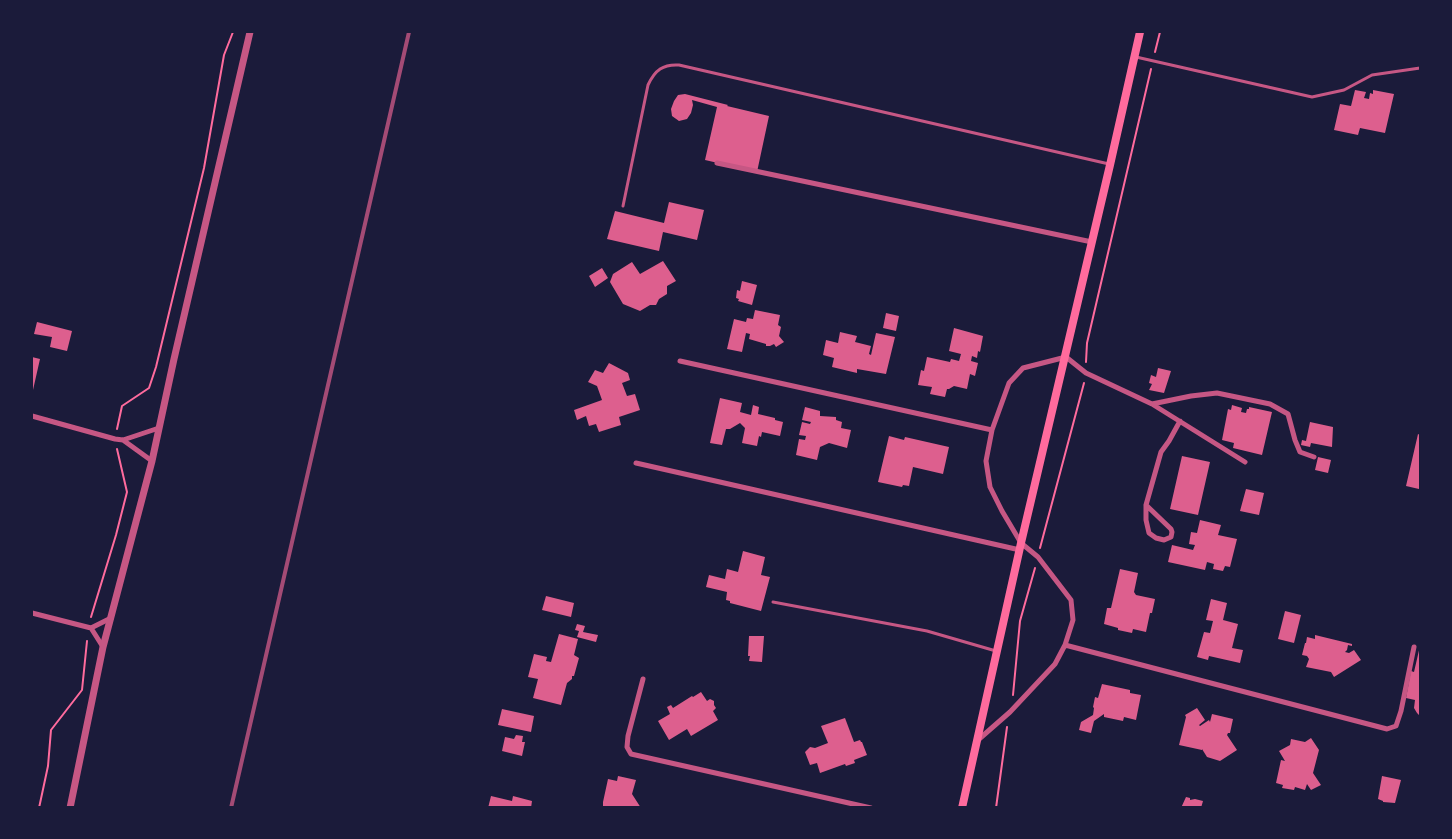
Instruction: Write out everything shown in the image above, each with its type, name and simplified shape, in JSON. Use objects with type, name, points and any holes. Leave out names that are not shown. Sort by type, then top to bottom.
[{"type":"main road","points":[[962,807],[1020,546],[1066,357],[1140,32]]},
{"type":"street","points":[[70,807],[103,647],[152,461],[250,32]]},
{"type":"street","points":[[717,163],[1092,242]]},
{"type":"street","points":[[1020,546],[990,487],[986,461],[992,430],[1009,383],[1023,368],[1066,357],[1086,373],[1152,404],[1245,462]]},
{"type":"street","points":[[680,361],[992,430]]},
{"type":"street","points":[[1152,404],[1217,393],[1270,404],[1288,414],[1300,452],[1314,457]]},
{"type":"street","points":[[32,416],[123,440],[159,428]]},
{"type":"street","points":[[1146,505],[1171,529],[1171,537],[1164,540],[1149,533],[1146,505],[1161,452],[1180,421]]},
{"type":"street","points":[[123,440],[152,461]]},
{"type":"street","points":[[636,463],[1020,546],[1038,557],[1071,600],[1073,620],[1065,645],[1055,664],[1010,712],[978,740]]},
{"type":"street","points":[[32,613],[89,628],[103,647]]},
{"type":"street","points":[[89,628],[111,618]]},
{"type":"street","points":[[1065,645],[1387,729],[1396,726],[1401,711],[1414,647]]},
{"type":"street","points":[[643,679],[628,736],[627,747],[631,754],[871,807]]},
{"type":"lane","points":[[1134,57],[1312,97],[1344,90],[1372,75],[1420,68]]},
{"type":"lane","points":[[623,206],[648,85],[657,70],[670,64],[1110,165]]},
{"type":"lane","points":[[773,602],[927,631],[997,651]]},
{"type":"path","points":[[39,807],[48,766],[51,730],[82,690],[89,628],[127,492],[115,439],[122,406],[149,388],[156,367],[204,168],[224,55],[233,32]]},
{"type":"path","points":[[996,807],[1015,681],[1020,621],[1083,390],[1087,343],[1160,32]]},
{"type":"building","points":[[1355,90],[1366,92],[1364,98],[1369,99],[1373,90],[1394,94],[1385,133],[1360,128],[1358,135],[1334,130],[1340,104],[1351,106]]},
{"type":"building","points":[[685,94],[769,116],[757,172],[705,160],[717,107],[692,100],[691,113],[687,119],[679,121],[672,116],[671,109],[678,95]]},
{"type":"building","points":[[669,202],[704,210],[697,240],[663,232],[659,251],[607,239],[615,211],[664,223]]},
{"type":"building","points":[[663,261],[676,281],[667,286],[667,294],[659,299],[656,305],[650,305],[640,311],[623,304],[610,282],[613,274],[632,262],[640,274]]},
{"type":"building","points":[[602,268],[608,278],[595,287],[589,276]]},
{"type":"building","points":[[742,281],[757,285],[752,305],[738,301],[739,299],[736,298]]},
{"type":"building","points":[[755,310],[780,315],[779,336],[784,342],[776,347],[774,344],[766,346],[766,344],[749,339],[750,334],[746,333],[742,352],[727,349],[734,319],[746,322],[747,318],[753,319]]},
{"type":"building","points":[[886,313],[899,316],[896,331],[883,328]]},
{"type":"building","points":[[37,322],[72,331],[67,351],[50,347],[52,337],[34,334]]},
{"type":"building","points":[[954,328],[983,336],[980,352],[978,351],[977,358],[972,356],[971,361],[978,363],[975,376],[970,374],[967,389],[954,386],[947,389],[945,397],[930,394],[932,387],[918,385],[921,370],[924,371],[927,357],[950,362],[951,359],[959,361],[961,354],[949,351]]},
{"type":"building","points":[[840,332],[857,336],[855,342],[871,346],[869,354],[871,355],[876,333],[895,337],[886,374],[857,369],[857,373],[832,367],[834,358],[823,355],[826,340],[838,343]]},
{"type":"building","points":[[32,357],[40,359],[33,390],[32,389]]},
{"type":"building","points":[[609,363],[628,373],[630,380],[622,383],[627,396],[635,394],[640,410],[619,417],[621,425],[599,432],[596,424],[589,426],[586,416],[577,420],[574,410],[602,400],[597,386],[588,382],[595,370],[603,373]]},
{"type":"building","points":[[1158,368],[1171,371],[1164,393],[1149,390],[1152,384],[1149,383],[1151,375],[1156,377]]},
{"type":"building","points":[[720,398],[742,403],[740,412],[751,415],[753,405],[759,407],[758,414],[783,422],[780,436],[762,432],[757,446],[742,443],[745,428],[740,423],[726,429],[722,445],[710,443]]},
{"type":"building","points":[[1232,405],[1242,408],[1241,412],[1246,413],[1249,407],[1272,412],[1262,455],[1233,448],[1234,443],[1222,440],[1228,409],[1231,410]]},
{"type":"building","points":[[805,407],[820,411],[820,416],[836,417],[836,420],[842,422],[841,428],[851,430],[847,448],[829,443],[820,447],[817,460],[796,455],[799,439],[805,440],[806,436],[799,435],[802,422],[810,424],[811,422],[802,420]]},
{"type":"building","points":[[1310,422],[1333,427],[1332,447],[1311,443],[1310,447],[1301,445],[1302,440],[1306,441]]},
{"type":"building","points":[[1418,434],[1420,435],[1419,489],[1406,486]]},
{"type":"building","points":[[889,436],[904,440],[905,437],[949,447],[943,474],[913,467],[909,486],[903,485],[902,487],[878,482]]},
{"type":"building","points":[[1182,456],[1210,462],[1198,515],[1170,509]]},
{"type":"building","points":[[1318,457],[1331,460],[1328,473],[1315,470]]},
{"type":"building","points":[[1246,489],[1264,493],[1259,515],[1240,511]]},
{"type":"building","points":[[1200,520],[1221,525],[1218,535],[1237,539],[1230,567],[1225,566],[1223,571],[1213,569],[1214,564],[1207,562],[1205,570],[1168,562],[1172,545],[1193,550],[1195,545],[1189,544],[1191,532],[1197,533]]},
{"type":"building","points":[[743,551],[765,557],[761,575],[770,577],[761,611],[730,603],[726,600],[727,592],[706,587],[709,575],[725,579],[727,569],[738,572]]},
{"type":"building","points":[[1120,569],[1138,573],[1134,592],[1136,595],[1155,599],[1146,632],[1133,629],[1132,633],[1104,624],[1107,608],[1111,608]]},
{"type":"building","points":[[546,596],[574,603],[571,617],[542,610]]},
{"type":"building","points":[[1211,599],[1227,603],[1223,620],[1238,624],[1232,648],[1243,650],[1240,663],[1209,656],[1208,660],[1197,657],[1204,632],[1210,633],[1213,621],[1206,620]]},
{"type":"building","points":[[1285,611],[1301,615],[1294,643],[1278,639]]},
{"type":"building","points":[[577,624],[585,626],[583,632],[598,635],[596,642],[577,637],[579,631],[575,630]]},
{"type":"building","points":[[559,634],[578,639],[574,655],[579,658],[574,676],[567,683],[561,705],[533,698],[538,679],[528,677],[534,654],[547,657],[546,661],[551,662]]},
{"type":"building","points":[[1315,635],[1352,644],[1352,646],[1348,645],[1345,652],[1349,653],[1354,650],[1361,660],[1334,677],[1331,672],[1306,667],[1309,659],[1302,655],[1305,643],[1307,637],[1315,639]]},
{"type":"building","points":[[749,636],[764,636],[762,662],[749,661]]},
{"type":"building","points":[[1420,646],[1420,716],[1414,708],[1415,700],[1406,698],[1411,671],[1414,672]]},
{"type":"building","points":[[1102,684],[1130,690],[1130,693],[1141,695],[1136,720],[1124,717],[1123,721],[1104,717],[1104,714],[1094,721],[1091,733],[1079,730],[1081,722],[1093,715],[1095,697],[1098,698]]},
{"type":"building","points":[[701,692],[707,701],[710,699],[714,701],[716,708],[713,711],[718,720],[691,736],[687,729],[669,740],[658,721],[670,714],[667,707],[671,705],[673,708]]},
{"type":"building","points":[[1197,708],[1205,720],[1200,726],[1209,720],[1210,722],[1212,714],[1233,719],[1230,733],[1227,735],[1237,750],[1220,761],[1207,757],[1202,749],[1179,745],[1185,715]]},
{"type":"building","points":[[502,709],[534,716],[531,732],[498,725]]},
{"type":"building","points":[[845,718],[854,742],[860,740],[862,742],[867,755],[854,760],[855,763],[820,773],[817,763],[810,765],[805,752],[810,747],[815,748],[828,743],[821,726]]},
{"type":"building","points":[[516,735],[523,736],[522,742],[525,742],[522,756],[502,751],[505,737],[514,739]]},
{"type":"building","points":[[1311,738],[1319,750],[1313,773],[1321,785],[1311,790],[1307,784],[1305,790],[1295,787],[1294,790],[1282,788],[1283,785],[1276,783],[1281,760],[1285,761],[1279,751],[1290,745],[1291,739],[1305,742]]},
{"type":"building","points":[[618,776],[636,780],[632,794],[641,808],[603,808],[608,779],[617,781]]},
{"type":"building","points":[[1382,776],[1401,780],[1395,803],[1378,799]]},
{"type":"building","points":[[491,796],[512,801],[513,796],[532,801],[531,808],[488,808]]},
{"type":"building","points":[[1186,797],[1190,800],[1203,801],[1201,808],[1181,808]]},
{"type":"railway","points":[[231,808],[409,32]]}]
